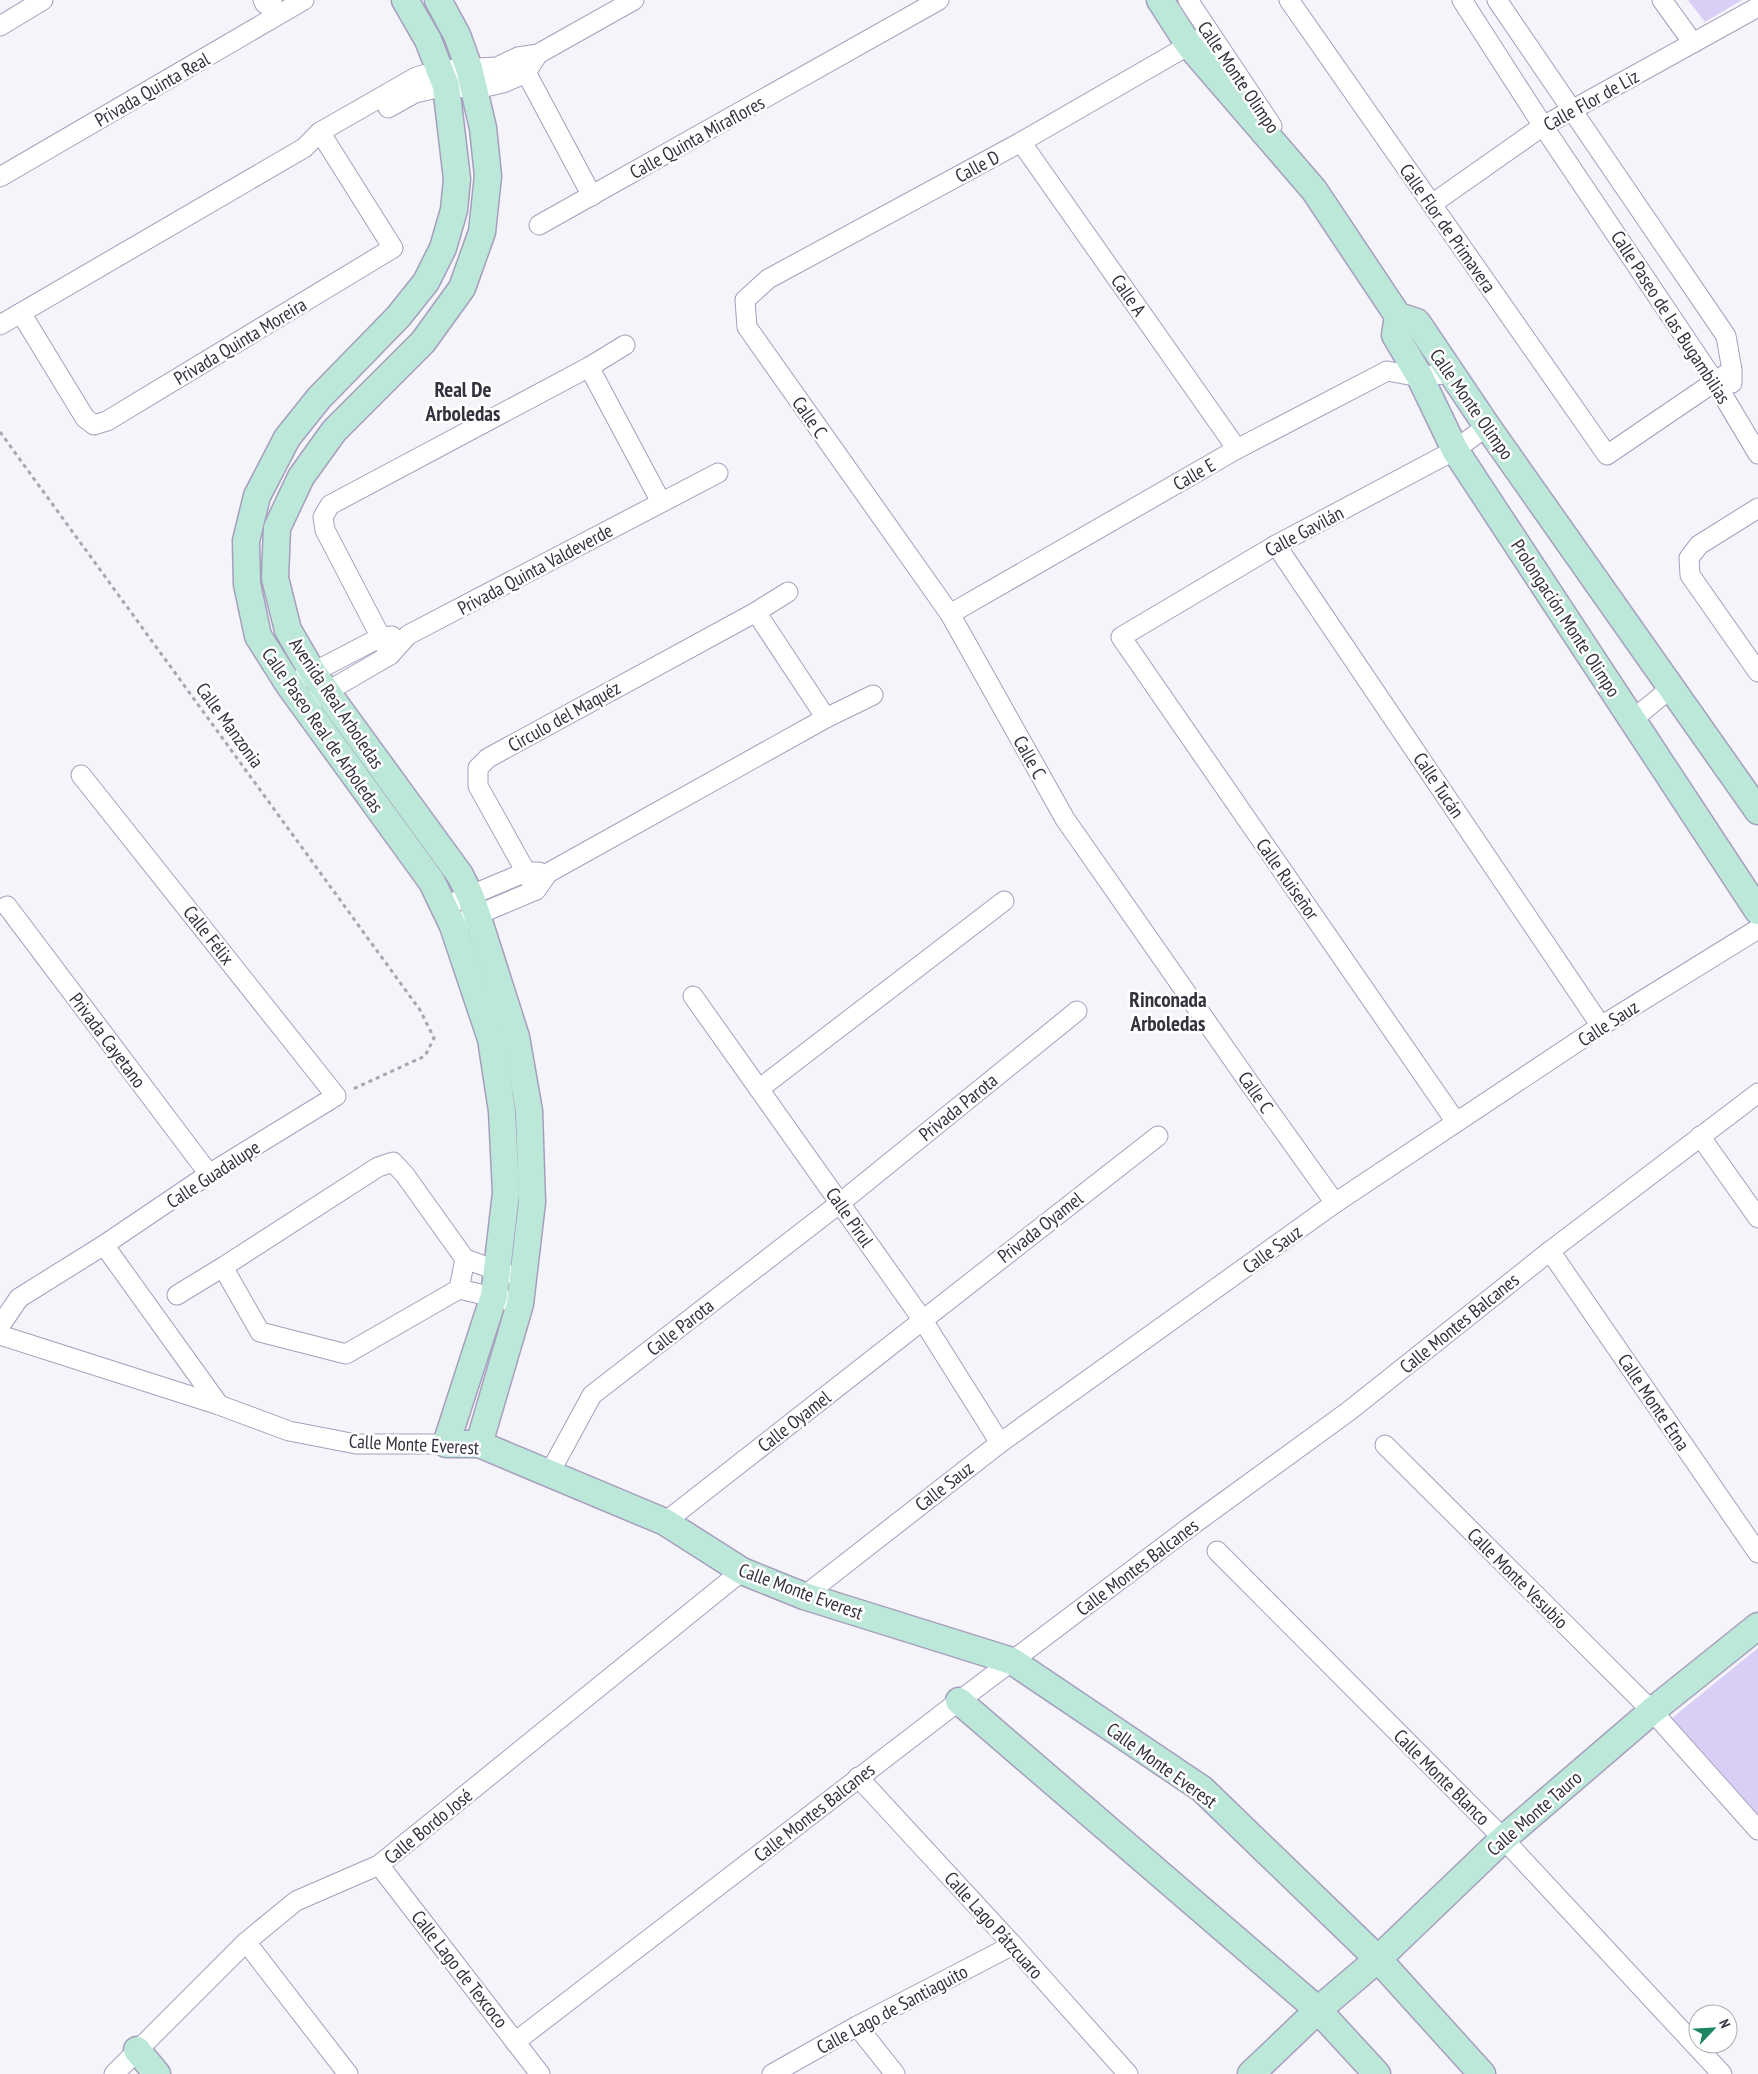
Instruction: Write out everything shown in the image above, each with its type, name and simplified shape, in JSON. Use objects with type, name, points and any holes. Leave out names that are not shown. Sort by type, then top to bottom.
[{"type":"street","points":[[0,26],[43,0]]},
{"type":"street","points":[[263,0],[265,4],[272,0]]},
{"type":"street","name":"Privada Quinta Real","points":[[0,177],[304,0]]},
{"type":"street","name":"Calle Paseo Real de Arboledas","points":[[405,0],[428,40],[444,78],[457,179],[454,210],[443,248],[426,282],[398,317],[319,398],[287,438],[256,496],[246,540],[247,584],[258,636],[296,695],[432,882],[449,916],[491,1039],[502,1111],[506,1194],[496,1284],[446,1444]]},
{"type":"street","name":"Avenida Real Arboledas","points":[[438,0],[457,35],[472,79],[483,128],[488,176],[482,232],[462,288],[422,342],[334,431],[301,477],[277,528],[275,578],[288,630],[319,682],[460,876],[473,905],[516,1037],[529,1111],[532,1202],[520,1304],[478,1444]]},
{"type":"street","points":[[0,325],[323,138],[416,78],[472,79],[503,83],[522,65],[538,54],[634,0]]},
{"type":"street","name":"Calle Quinta Miraflores","points":[[540,225],[939,0]]},
{"type":"street","points":[[1160,0],[1200,39]]},
{"type":"street","name":"Calle Monte Olimpo","points":[[1188,0],[1200,39],[1314,190],[1398,316],[1416,322],[1758,811]]},
{"type":"street","name":"Calle Flor de Primavera","points":[[1289,0],[1607,455],[1715,382]]},
{"type":"street","name":"Calle Paseo de las Bugambilias","points":[[1462,0],[1543,126],[1715,382],[1731,409]]},
{"type":"street","name":"Calle Paseo de las Bugambilias","points":[[1497,0],[1726,336],[1732,370],[1731,409]]},
{"type":"street","points":[[1662,0],[1693,43]]},
{"type":"street","name":"Calle Flor de Liz","points":[[1432,204],[1543,126],[1758,7]]},
{"type":"street","name":"Calle D","points":[[745,300],[768,278],[1021,142],[1200,39]]},
{"type":"street","points":[[522,65],[592,196]]},
{"type":"street","name":"Privada Quinta Moreira","points":[[21,313],[85,418],[94,426],[107,421],[393,248],[323,138]]},
{"type":"street","name":"Calle A","points":[[1021,142],[1237,449]]},
{"type":"street","name":"Calle C","points":[[745,300],[747,327],[950,614],[1065,819],[1335,1203]]},
{"type":"street","name":"Prolongación Monte Olimpo","points":[[1398,316],[1395,335],[1420,377],[1455,450],[1758,911]]},
{"type":"street","points":[[390,655],[325,530],[323,517],[330,505],[589,367],[625,345]]},
{"type":"street","points":[[589,367],[661,502]]},
{"type":"street","points":[[1715,382],[1732,370]]},
{"type":"street","name":"Calle E","points":[[950,614],[1237,449],[1387,371],[1420,377],[1450,373]]},
{"type":"street","points":[[1731,409],[1758,454]]},
{"type":"street","name":"Calle Gavilán","points":[[1120,637],[1276,545],[1455,450],[1487,426]]},
{"type":"street","name":"Privada Quinta Valdeverde","points":[[296,695],[319,682],[390,655],[408,635],[718,474]]},
{"type":"street","points":[[1758,508],[1699,545],[1689,558],[1690,575],[1758,672]]},
{"type":"street","name":"Calle Tucán","points":[[1276,545],[1601,1026]]},
{"type":"street","name":"Circulo del Maquéz","points":[[536,890],[478,786],[478,768],[488,758],[756,612],[788,592]]},
{"type":"street","points":[[756,612],[826,718]]},
{"type":"street","name":"Privada Quinta Valdeverde","points":[[296,695],[319,682],[381,637],[408,635]]},
{"type":"street","name":"Calle Ruiseñor","points":[[1120,637],[1456,1122]]},
{"type":"street","points":[[1632,720],[1671,688]]},
{"type":"street","points":[[473,905],[536,890],[548,873],[826,718],[873,695]]},
{"type":"street","name":"Calle Félix","points":[[81,775],[336,1096]]},
{"type":"street","points":[[449,916],[473,905],[526,872],[548,873]]},
{"type":"street","points":[[759,1089],[1004,901]]},
{"type":"street","name":"Privada Cayetano","points":[[7,906],[209,1174]]},
{"type":"street","name":"Calle Sauz","points":[[804,1596],[1000,1443],[1335,1203],[1601,1026],[1758,928]]},
{"type":"street","name":"Calle Pirul","points":[[693,996],[922,1319],[1000,1443]]},
{"type":"street","name":"Privada Parota","points":[[840,1203],[1077,1011]]},
{"type":"street","name":"Calle Montes Balcanes","points":[[515,2042],[858,1777],[1195,1523],[1349,1411],[1550,1251],[1758,1094]]},
{"type":"street","name":"Calle Guadalupe","points":[[0,1326],[19,1298],[104,1245],[209,1174],[336,1096]]},
{"type":"street","name":"Privada Oyamel","points":[[922,1319],[1158,1136]]},
{"type":"street","points":[[1700,1136],[1758,1218]]},
{"type":"street","points":[[177,1295],[378,1167],[393,1162],[405,1175],[465,1259],[520,1304]]},
{"type":"street","name":"Calle Parota","points":[[549,1474],[592,1395],[840,1203]]},
{"type":"street","points":[[104,1245],[219,1404]]},
{"type":"street","name":"Calle Monte Etna","points":[[1550,1251],[1758,1553]]},
{"type":"street","points":[[459,1289],[465,1259]]},
{"type":"street","points":[[223,1267],[260,1332],[346,1354],[459,1289],[523,1278]]},
{"type":"street","name":"Calle Oyamel","points":[[665,1522],[922,1319]]},
{"type":"street","name":"Calle Monte Everest","points":[[0,1335],[219,1404],[289,1431],[356,1444],[478,1444],[665,1522],[742,1571],[804,1596],[1012,1661],[1202,1789],[1378,1959],[1482,2074]]},
{"type":"street","name":"Calle Monte Vesubio","points":[[1385,1445],[1652,1711],[1758,1830]]},
{"type":"street","name":"Calle Monte Blanco","points":[[1217,1551],[1503,1839],[1722,2074]]},
{"type":"street","name":"Calle Bordo José","points":[[114,2074],[246,1942],[296,1901],[379,1865],[742,1571]]},
{"type":"street","name":"Calle Monte Tauro","points":[[1251,2074],[1318,2010],[1378,1959],[1503,1839],[1652,1711],[1758,1626]]},
{"type":"street","points":[[960,1700],[1318,2010],[1377,2074]]},
{"type":"street","name":"Calle Lago Pátzcuaro","points":[[858,1777],[1013,1945],[1128,2074]]},
{"type":"street","name":"Calle Lago de Texcoco","points":[[379,1865],[540,2074]]},
{"type":"street","points":[[246,1942],[348,2074]]},
{"type":"street","name":"Calle Lago de Santiaguito","points":[[772,2074],[857,2026],[1013,1945]]},
{"type":"street","points":[[857,2026],[895,2074]]},
{"type":"street","points":[[137,2050],[157,2074]]},
{"type":"path","name":"Calle Manzonia","points":[[0,432],[420,1010],[434,1038],[425,1056],[336,1096]]},
{"type":"shaded area","points":[[1688,0],[1742,0],[1705,22]]},
{"type":"shaded area","points":[[1758,1648],[1758,1814],[1672,1718]]},
{"type":"district","name":"Real De Arboledas","points":[[463,401]]},
{"type":"district","name":"Rinconada Arboledas","points":[[1168,1011]]}]
